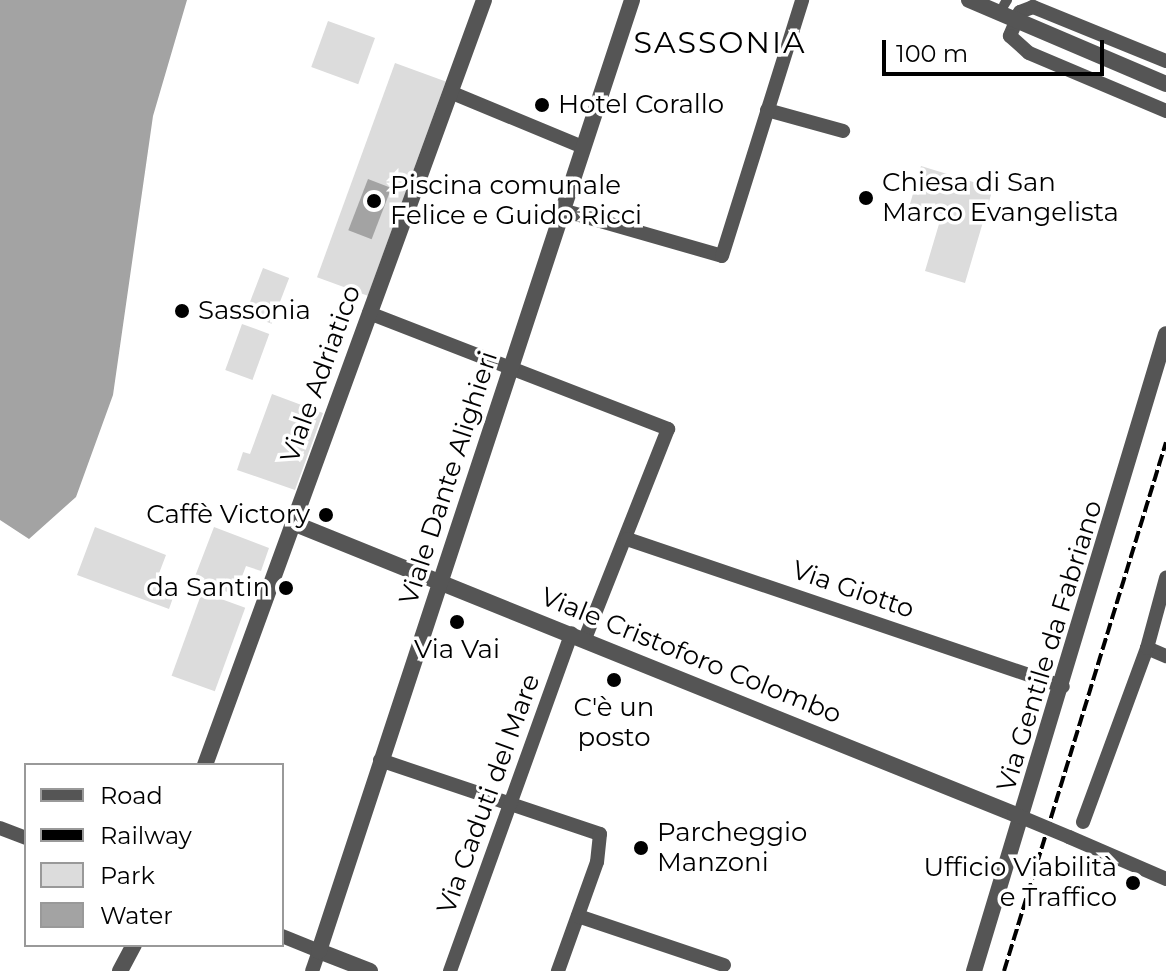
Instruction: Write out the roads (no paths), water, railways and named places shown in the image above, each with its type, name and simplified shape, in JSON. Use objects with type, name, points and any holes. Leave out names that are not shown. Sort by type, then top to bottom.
[{"type":"street","name":"Viale Adriatico","points":[[206,763],[484,0]]},
{"type":"street","name":"Viale Dante Alighieri","points":[[312,971],[632,0]]},
{"type":"street","points":[[562,210],[722,256],[802,0]]},
{"type":"street","points":[[969,0],[1166,84]]},
{"type":"street","points":[[1166,61],[1033,7],[1015,19],[1010,36],[1016,47],[1166,111]]},
{"type":"street","points":[[450,92],[583,147]]},
{"type":"street","points":[[767,110],[843,131]]},
{"type":"street","points":[[369,313],[510,368]]},
{"type":"street","name":"Via Gentile da Fabriano","points":[[974,971],[1063,687],[1166,334]]},
{"type":"street","name":"Via Caduti del Mare","points":[[450,971],[511,805],[579,636],[627,539],[668,429],[510,368]]},
{"type":"street","name":"Viale Cristoforo Colombo","points":[[293,523],[579,636],[1166,879]]},
{"type":"street","name":"Via Giotto","points":[[627,539],[1063,687]]},
{"type":"street","points":[[1083,822],[1147,648],[1166,578]]},
{"type":"street","points":[[1147,648],[1166,656]]},
{"type":"street","points":[[380,760],[600,834],[578,916],[558,971]]},
{"type":"street","points":[[0,828],[24,837]]},
{"type":"street","points":[[578,916],[724,965]]},
{"type":"street","points":[[284,937],[370,971]]},
{"type":"street","points":[[120,971],[133,947]]},
{"type":"water","points":[[0,0],[187,0],[153,116],[113,395],[76,497],[29,539],[0,520]]},
{"type":"water","points":[[368,179],[391,188],[372,239],[348,230]]},
{"type":"railway","points":[[1004,971],[1166,442]]},
{"type":"place","name":"Hotel Corallo","points":[[542,105]]},
{"type":"place","name":"Chiesa di San Marco Evangelista","points":[[866,198]]},
{"type":"place","name":"Piscina comunale Felice e Guido Ricci","points":[[374,201]]},
{"type":"place","name":"Sassonia","points":[[182,311]]},
{"type":"place","name":"Caffè Victory","points":[[326,515]]},
{"type":"place","name":"da Santin","points":[[286,588]]},
{"type":"place","name":"Via Vai","points":[[457,622]]},
{"type":"place","name":"C'è un posto","points":[[614,680]]},
{"type":"place","name":"Parcheggio Manzoni","points":[[641,848]]},
{"type":"place","name":"Ufficio Viabilità e Traffico","points":[[1133,883]]},
{"type":"district","name":"SASSONIA","points":[[720,43]]}]
